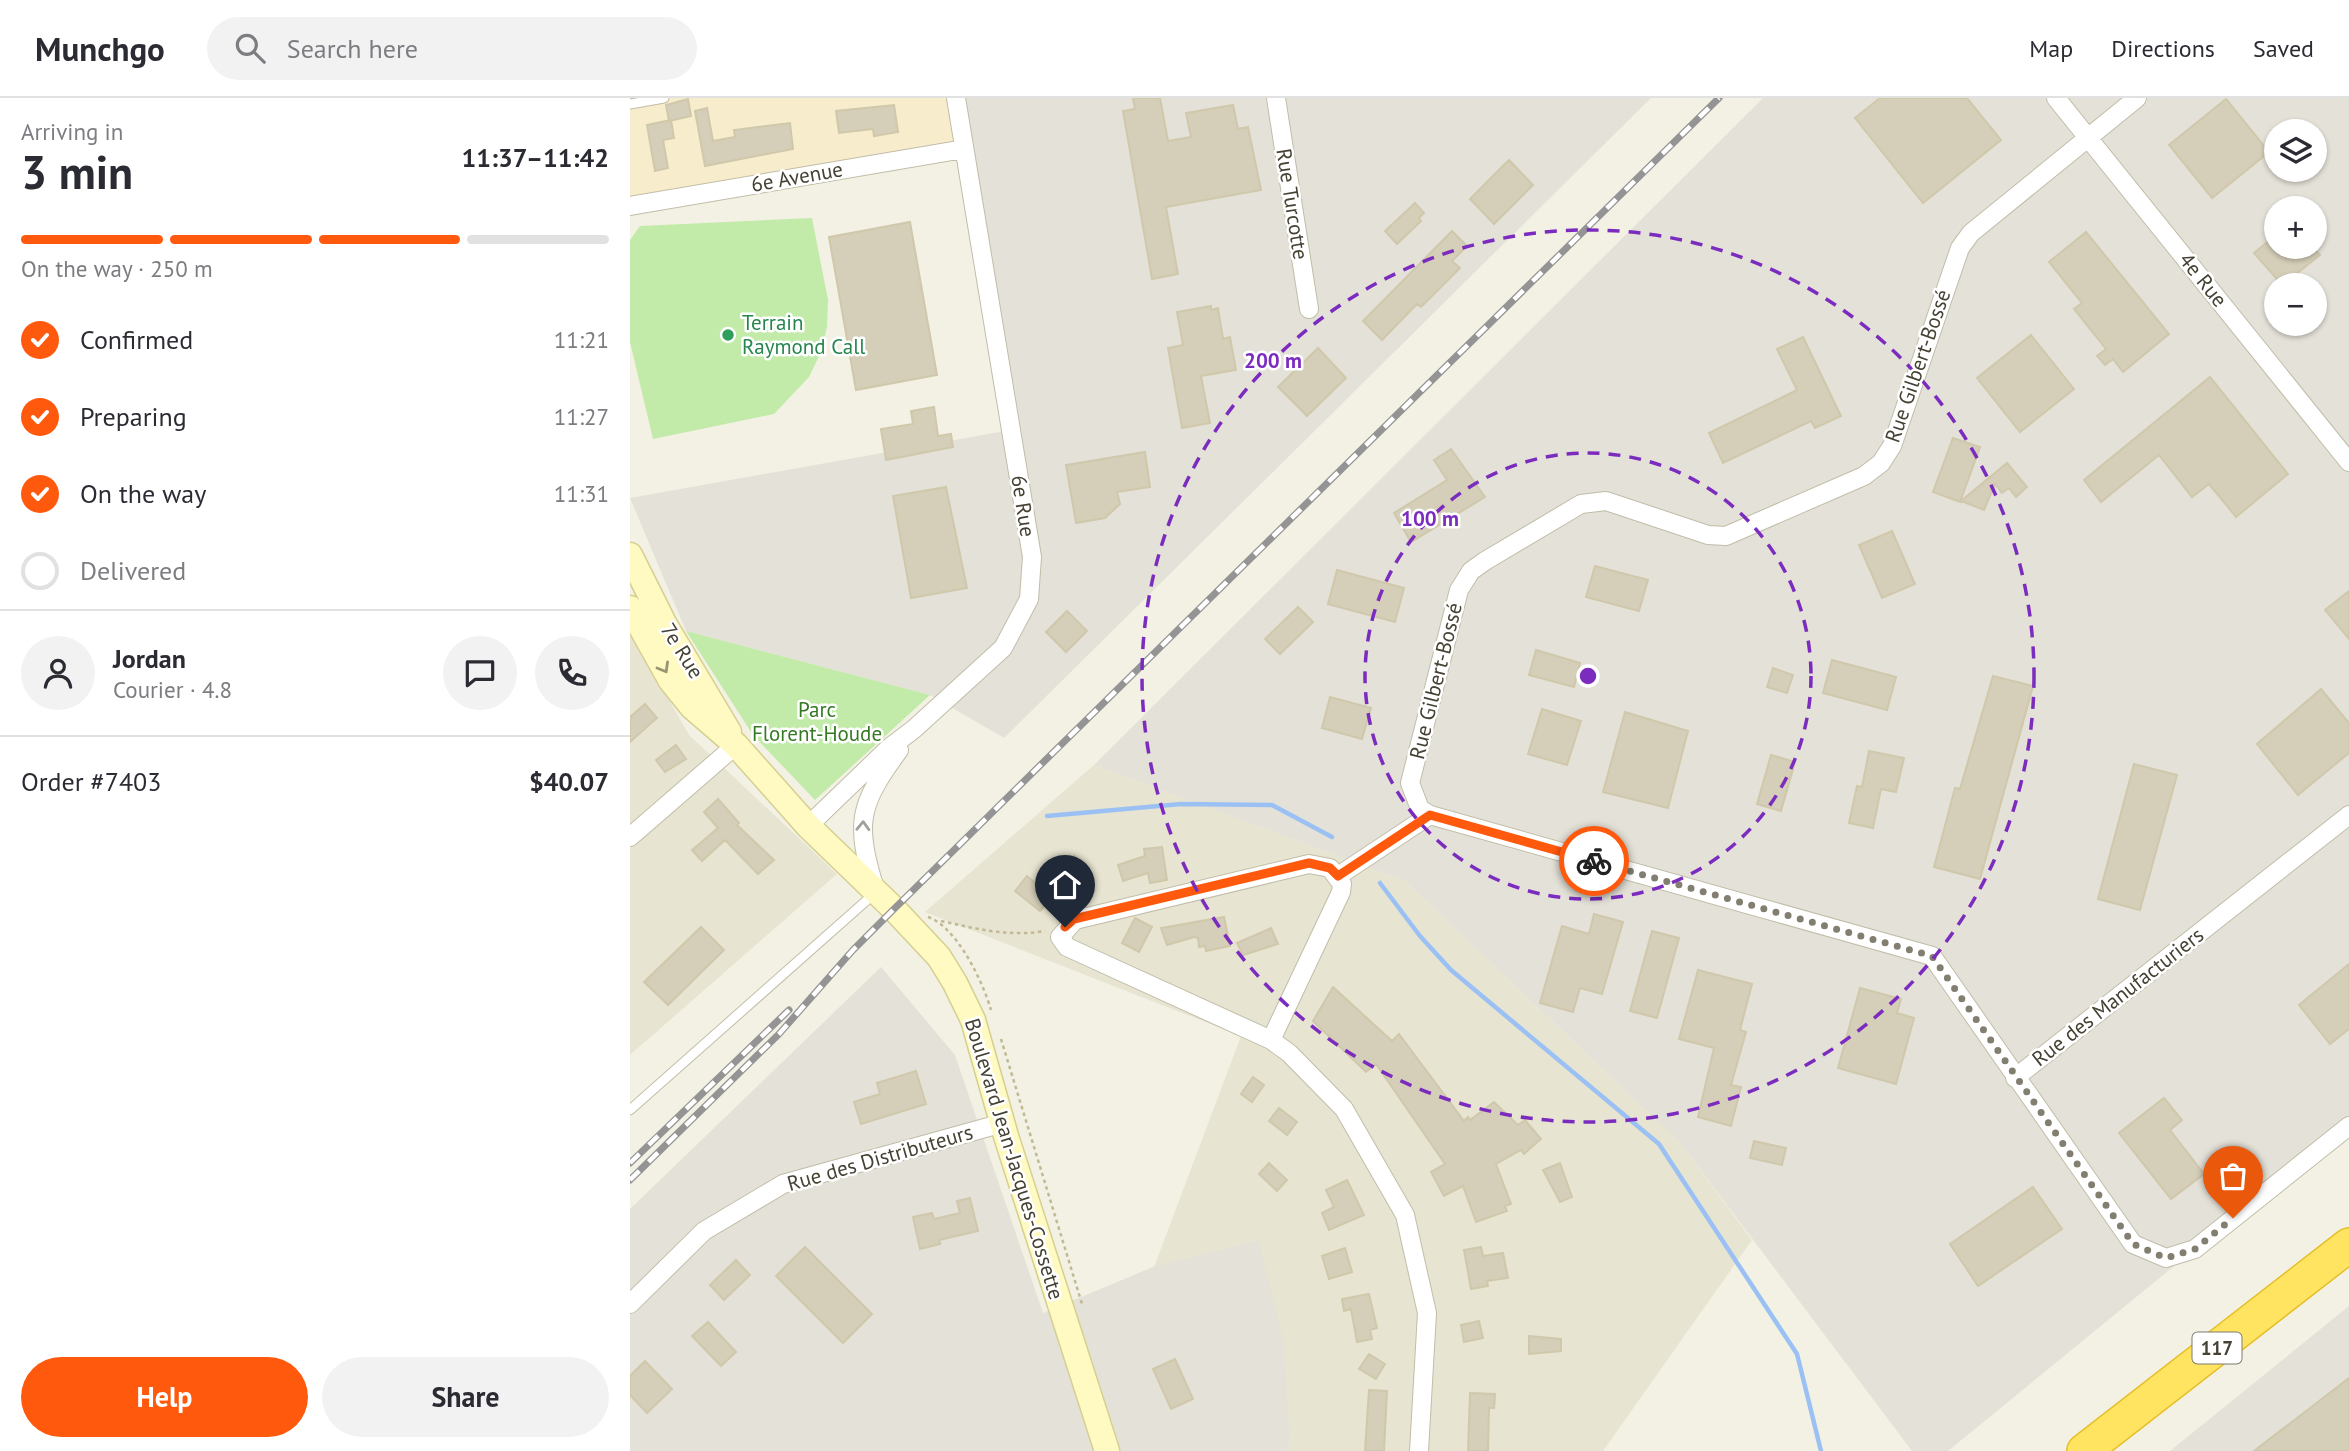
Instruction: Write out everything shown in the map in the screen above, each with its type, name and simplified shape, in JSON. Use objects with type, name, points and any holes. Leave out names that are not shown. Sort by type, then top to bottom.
[{"type":"highway","name":"117","points":[[2084,1451],[2349,1245]]},
{"type":"main road","name":"7e Rue","points":[[630,555],[636,586],[736,745]]},
{"type":"main road","name":"7e Rue","points":[[630,608],[671,681],[692,707],[736,745],[808,825],[876,892]]},
{"type":"main road","name":"Boulevard Jean-Jacques-Cossette","points":[[876,892],[939,957],[973,1020],[1107,1451]]},
{"type":"street","name":"6e Rue","points":[[808,825],[889,748],[914,729],[1003,648],[1029,599],[1032,557],[956,98]]},
{"type":"street","name":"Rue Turcotte","points":[[1276,98],[1309,309]]},
{"type":"street","name":"4e Rue","points":[[2056,98],[2349,462]]},
{"type":"street","name":"Rue Gilbert-Bossé","points":[[1430,815],[1420,810],[1410,783],[1459,590],[1471,571],[1581,504],[1593,501],[1606,501],[1708,535],[1726,536],[1864,476],[1881,463],[1892,446],[1960,248],[1971,233],[2137,98]]},
{"type":"street","name":"6e Avenue","points":[[630,206],[964,149]]},
{"type":"street","points":[[876,892],[863,845],[862,818],[868,797],[880,776],[914,729]]},
{"type":"street","points":[[630,837],[736,745]]},
{"type":"street","points":[[1338,876],[1430,815]]},
{"type":"street","name":"Rue des Manufacturiers","points":[[1430,815],[1932,956],[2015,1078],[2349,815]]},
{"type":"street","points":[[1271,1040],[1341,892],[1338,876],[1330,868],[1309,863],[1074,919],[1065,927],[1060,937],[1067,947],[1271,1040],[1289,1053],[1344,1109],[1405,1214],[1427,1313],[1419,1451]]},
{"type":"street","points":[[2015,1078],[2133,1244],[2166,1258],[2195,1249],[2349,1126]]},
{"type":"street","name":"Rue des Distributeurs","points":[[630,1304],[704,1231],[783,1184],[1003,1123]]},
{"type":"lane","points":[[630,104],[664,98]]},
{"type":"lane","points":[[630,1110],[876,892]]},
{"type":"path","points":[[937,920],[994,933],[1026,934],[1065,927]]},
{"type":"shaded area","points":[[630,98],[957,98],[965,148],[630,201]]},
{"type":"shaded area","points":[[957,98],[1651,98],[1004,738],[930,695],[686,631],[630,498],[1005,431]]},
{"type":"shaded area","points":[[1763,98],[2349,98],[2349,1123],[1948,1451],[1912,1451],[1681,1144],[1405,881],[1094,765]]},
{"type":"shaded area","points":[[630,631],[689,735],[837,874],[630,1055]]},
{"type":"shaded area","points":[[1094,765],[1405,881],[1681,1144],[1752,1240],[1603,1451],[1286,1451],[1290,1444],[1258,1240],[1154,1267],[1241,1036],[925,912]]},
{"type":"shaded area","points":[[881,967],[955,1055],[1043,1313],[1153,1267],[1258,1240],[1283,1340],[1290,1444],[1286,1451],[630,1451],[630,1209]]},
{"type":"shaded area","points":[[2349,1306],[2349,1451],[2170,1451]]},
{"type":"green space","name":"Terrain Raymond Call","points":[[812,218],[828,300],[827,327],[821,352],[809,377],[774,414],[653,439],[630,342],[630,240],[640,226]]},
{"type":"green space","name":"Parc Florent-Houde","points":[[686,631],[930,695],[815,800],[753,735]]},
{"type":"building","points":[[1133,98],[1160,98],[1168,141],[1191,137],[1186,113],[1233,105],[1238,129],[1248,127],[1261,190],[1166,207],[1178,274],[1152,279],[1123,111],[1135,109]]},
{"type":"building","points":[[1880,98],[1967,98],[2001,140],[1923,203],[1855,118]]},
{"type":"building","points":[[688,99],[691,116],[669,121],[666,105]]},
{"type":"building","points":[[2226,99],[2264,146],[2264,156],[2212,198],[2169,145]]},
{"type":"building","points":[[894,105],[898,132],[874,136],[873,129],[839,133],[836,111]]},
{"type":"building","points":[[707,108],[713,141],[735,137],[734,130],[790,123],[793,149],[705,166],[695,111]]},
{"type":"building","points":[[671,120],[674,138],[663,140],[668,168],[655,171],[647,125]]},
{"type":"building","points":[[1509,160],[1533,185],[1494,224],[1470,199]]},
{"type":"building","points":[[1415,203],[1424,213],[1419,218],[1421,221],[1397,244],[1385,231]]},
{"type":"building","points":[[910,222],[937,375],[856,390],[829,237]]},
{"type":"building","points":[[1452,231],[1467,246],[1452,261],[1460,268],[1421,307],[1417,304],[1382,340],[1363,321]]},
{"type":"building","points":[[2086,232],[2169,334],[2123,372],[2113,359],[2105,365],[2097,356],[2106,349],[2074,309],[2082,303],[2049,262]]},
{"type":"building","points":[[2264,245],[2264,259],[2315,259],[2297,273],[2272,273],[2254,253]]},
{"type":"building","points":[[1211,306],[1211,310],[1218,308],[1223,339],[1230,337],[1236,370],[1201,376],[1210,423],[1182,428],[1168,348],[1183,345],[1177,312]]},
{"type":"building","points":[[2031,335],[2074,389],[2020,432],[1977,378]]},
{"type":"building","points":[[1803,337],[1841,416],[1815,428],[1811,421],[1723,463],[1709,433],[1797,390],[1777,349]]},
{"type":"building","points":[[1318,348],[1346,378],[1307,416],[1278,387]]},
{"type":"building","points":[[2210,377],[2288,474],[2236,517],[2209,484],[2192,497],[2159,455],[2101,502],[2084,480]]},
{"type":"building","points":[[934,407],[938,436],[951,434],[953,447],[886,460],[881,429],[913,424],[911,411]]},
{"type":"building","points":[[1953,438],[1980,447],[1960,502],[1933,492]]},
{"type":"building","points":[[1451,449],[1485,497],[1411,542],[1394,513],[1447,480],[1434,460]]},
{"type":"building","points":[[1145,452],[1150,487],[1117,492],[1120,504],[1105,518],[1076,523],[1066,465]]},
{"type":"building","points":[[2007,463],[2027,487],[2016,497],[2009,488],[2002,493],[1995,484],[1984,510],[1961,501]]},
{"type":"building","points":[[946,487],[967,588],[911,598],[893,496]]},
{"type":"building","points":[[1892,531],[1915,584],[1882,598],[1859,545]]},
{"type":"building","points":[[1595,566],[1648,580],[1639,611],[1586,597]]},
{"type":"building","points":[[1337,570],[1404,588],[1395,622],[1328,604]]},
{"type":"building","points":[[2349,591],[2349,639],[2325,610]]},
{"type":"building","points":[[1298,607],[1313,622],[1280,654],[1265,639]]},
{"type":"building","points":[[1067,611],[1087,631],[1066,652],[1046,632]]},
{"type":"building","points":[[1536,650],[1580,663],[1574,687],[1529,675]]},
{"type":"building","points":[[1832,660],[1896,677],[1887,710],[1823,693]]},
{"type":"building","points":[[1773,668],[1793,675],[1787,693],[1767,687]]},
{"type":"building","points":[[1993,676],[2033,686],[1980,879],[1934,867],[1955,788],[1960,789]]},
{"type":"building","points":[[2321,689],[2349,723],[2349,753],[2298,795],[2257,744]]},
{"type":"building","points":[[1330,697],[1371,708],[1362,739],[1322,728]]},
{"type":"building","points":[[645,704],[657,718],[630,742],[630,717]]},
{"type":"building","points":[[1542,709],[1581,721],[1567,765],[1528,754]]},
{"type":"building","points":[[1625,712],[1688,731],[1668,808],[1603,792]]},
{"type":"building","points":[[676,745],[686,759],[665,772],[656,760]]},
{"type":"building","points":[[1869,751],[1904,758],[1896,792],[1881,789],[1873,828],[1849,823],[1857,786],[1862,787]]},
{"type":"building","points":[[1771,755],[1795,762],[1781,811],[1757,804]]},
{"type":"building","points":[[2134,764],[2177,775],[2140,910],[2098,899]]},
{"type":"building","points":[[718,799],[739,823],[737,825],[774,860],[758,874],[725,840],[702,861],[692,850],[718,828],[704,812]]},
{"type":"building","points":[[1162,847],[1167,880],[1150,883],[1148,873],[1123,881],[1118,865],[1145,856],[1144,849]]},
{"type":"building","points":[[1074,856],[1084,867],[1070,878],[1061,867]]},
{"type":"building","points":[[1027,876],[1052,897],[1040,911],[1015,891]]},
{"type":"building","points":[[1594,914],[1623,922],[1602,994],[1580,988],[1573,1012],[1540,1003],[1562,926],[1589,934]]},
{"type":"building","points":[[1224,917],[1230,946],[1206,951],[1205,946],[1199,947],[1198,938],[1194,937],[1167,945],[1161,928]]},
{"type":"building","points":[[1135,918],[1152,927],[1139,952],[1122,943]]},
{"type":"building","points":[[701,927],[724,950],[668,1005],[644,982]]},
{"type":"building","points":[[1271,928],[1278,944],[1243,955],[1237,943]]},
{"type":"building","points":[[1652,931],[1679,938],[1657,1018],[1630,1011]]},
{"type":"building","points":[[2349,964],[2349,1029],[2330,1044],[2299,1005]]},
{"type":"building","points":[[1698,970],[1752,984],[1740,1030],[1746,1032],[1731,1085],[1741,1087],[1731,1126],[1698,1117],[1714,1048],[1679,1039]]},
{"type":"building","points":[[1333,987],[1392,1041],[1399,1034],[1464,1121],[1468,1117],[1470,1120],[1494,1102],[1518,1125],[1525,1120],[1541,1139],[1524,1154],[1521,1150],[1496,1164],[1511,1204],[1505,1206],[1507,1211],[1476,1222],[1463,1186],[1444,1196],[1431,1172],[1445,1164],[1376,1064],[1366,1072],[1313,1021]]},
{"type":"building","points":[[1860,988],[1901,999],[1897,1013],[1914,1018],[1896,1084],[1838,1068]]},
{"type":"building","points":[[916,1071],[926,1104],[861,1124],[854,1102],[880,1094],[877,1083]]},
{"type":"building","points":[[1253,1077],[1264,1085],[1252,1102],[1241,1094]]},
{"type":"building","points":[[2164,1098],[2182,1120],[2170,1130],[2204,1174],[2171,1199],[2119,1133]]},
{"type":"building","points":[[1279,1108],[1297,1122],[1287,1135],[1269,1121]]},
{"type":"building","points":[[1754,1141],[1786,1148],[1782,1165],[1750,1158]]},
{"type":"building","points":[[1269,1163],[1287,1180],[1277,1191],[1259,1174]]},
{"type":"building","points":[[1560,1163],[1572,1197],[1560,1202],[1543,1170]]},
{"type":"building","points":[[1347,1180],[1364,1215],[1329,1230],[1322,1213],[1334,1207],[1326,1190]]},
{"type":"building","points":[[2033,1187],[2062,1229],[1978,1286],[1950,1244]]},
{"type":"building","points":[[970,1198],[978,1231],[939,1240],[940,1244],[920,1249],[913,1217],[932,1213],[934,1219],[960,1213],[957,1201]]},
{"type":"building","points":[[805,1247],[872,1314],[843,1343],[776,1276]]},
{"type":"building","points":[[1481,1247],[1483,1256],[1503,1253],[1508,1278],[1487,1281],[1488,1286],[1471,1289],[1464,1250]]},
{"type":"building","points":[[1345,1248],[1352,1272],[1329,1279],[1322,1256]]},
{"type":"building","points":[[736,1260],[750,1275],[724,1300],[710,1285]]},
{"type":"building","points":[[1369,1294],[1377,1328],[1370,1330],[1372,1339],[1357,1342],[1351,1309],[1344,1311],[1342,1299]]},
{"type":"building","points":[[1479,1321],[1483,1338],[1464,1342],[1461,1325]]},
{"type":"building","points":[[708,1322],[736,1352],[721,1366],[692,1336]]},
{"type":"building","points":[[1529,1336],[1561,1339],[1561,1351],[1529,1354]]},
{"type":"building","points":[[1369,1354],[1385,1364],[1376,1379],[1359,1369]]},
{"type":"building","points":[[1175,1359],[1193,1399],[1171,1409],[1153,1369]]},
{"type":"building","points":[[645,1361],[672,1389],[647,1413],[630,1395],[630,1376]]},
{"type":"building","points":[[2349,1378],[2349,1451],[2254,1451]]},
{"type":"building","points":[[1369,1390],[1387,1391],[1384,1451],[1365,1451]]},
{"type":"building","points":[[1470,1393],[1495,1394],[1494,1408],[1489,1408],[1488,1451],[1468,1451]]},
{"type":"waterway","points":[[1047,816],[1181,804],[1272,805],[1332,837]]},
{"type":"waterway","points":[[1380,883],[1420,936],[1451,970],[1659,1144],[1797,1354],[1821,1451]]},
{"type":"railway","points":[[630,1180],[779,1034],[853,950],[894,909],[1719,98]]},
{"type":"railway","points":[[630,1163],[789,1010]]},
{"type":"way so far","points":[[1594,861],[1932,956],[2133,1244],[2166,1258],[2195,1249],[2233,1218]]},
{"type":"place","name":"Terrain Raymond Call","points":[[728,335]]},
{"type":"route","points":[[1065,927],[1074,919],[1309,863],[1330,868],[1338,876],[1370,852],[1430,815],[1594,861]]}]
